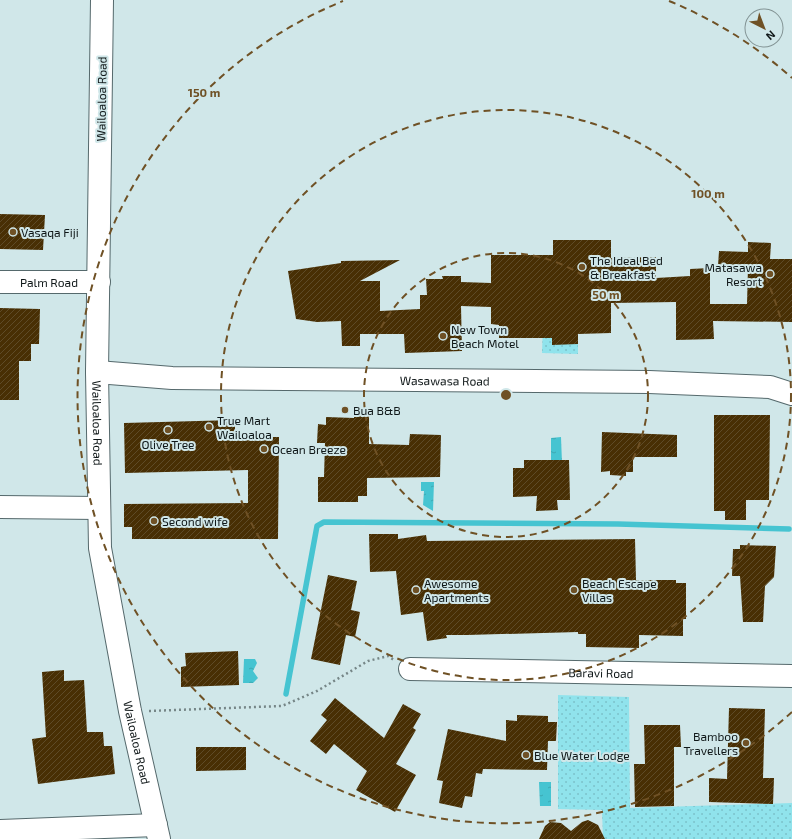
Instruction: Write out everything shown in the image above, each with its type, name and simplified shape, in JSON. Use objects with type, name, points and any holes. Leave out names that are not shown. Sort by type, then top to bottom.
[{"type":"street","name":"Wailoaloa Road","points":[[102,0],[97,372],[100,548],[130,712],[157,832]]},
{"type":"street","name":"Palm Road","points":[[0,282],[99,282]]},
{"type":"street","name":"Wasawasa Road","points":[[97,372],[172,378],[649,382],[770,387],[792,394]]},
{"type":"street","points":[[0,507],[99,508]]},
{"type":"street","name":"Baravi Road","points":[[410,669],[792,676]]},
{"type":"street","points":[[0,831],[157,832]]},
{"type":"path","points":[[130,712],[282,706],[317,690],[368,661],[388,656],[410,669]]},
{"type":"shaded area","points":[[543,324],[578,344],[578,354],[542,353]]},
{"type":"shaded area","points":[[558,695],[629,697],[630,808],[792,803],[792,839],[603,839],[602,810],[558,809]]},
{"type":"water","points":[[561,437],[562,463],[551,463],[551,438]]},
{"type":"water","points":[[421,482],[434,482],[433,511],[423,505],[424,491],[421,491]]},
{"type":"water","points":[[244,659],[255,659],[257,663],[253,671],[258,678],[253,683],[243,683]]},
{"type":"water","points":[[539,782],[551,782],[551,806],[540,806]]},
{"type":"building","points":[[0,214],[45,215],[43,250],[0,249]]},
{"type":"building","points":[[553,240],[611,240],[611,258],[656,257],[656,278],[690,276],[690,269],[710,268],[710,304],[747,304],[748,267],[718,266],[719,251],[748,252],[748,242],[771,243],[770,259],[792,259],[792,322],[713,321],[714,339],[676,340],[676,302],[611,303],[611,333],[578,334],[578,344],[552,345],[552,338],[499,338],[499,325],[491,324],[491,307],[461,306],[462,351],[405,353],[404,334],[360,334],[360,346],[342,346],[341,321],[317,322],[296,319],[288,271],[341,263],[341,261],[400,260],[360,281],[380,281],[380,311],[420,309],[420,295],[427,295],[426,279],[443,279],[442,276],[461,276],[461,282],[491,283],[491,255],[553,255]]},
{"type":"building","points":[[0,308],[40,309],[39,344],[31,344],[31,361],[19,361],[19,400],[0,400]]},
{"type":"building","points":[[354,411],[369,411],[369,444],[409,445],[410,434],[441,435],[440,477],[367,478],[367,496],[358,496],[358,502],[318,502],[318,477],[324,477],[325,443],[317,443],[318,424],[326,425],[326,417],[354,418]]},
{"type":"building","points":[[714,415],[770,415],[769,500],[746,500],[746,520],[725,520],[725,511],[714,511]]},
{"type":"building","points":[[235,420],[235,437],[279,437],[278,539],[132,539],[132,527],[124,527],[124,504],[248,503],[248,470],[125,473],[124,423]]},
{"type":"building","points":[[602,432],[677,435],[677,457],[633,457],[633,472],[626,472],[626,476],[610,475],[610,471],[601,472]]},
{"type":"building","points":[[524,460],[569,460],[570,500],[557,500],[558,510],[536,511],[537,496],[513,497],[513,468],[524,468]]},
{"type":"building","points":[[369,534],[398,534],[398,539],[426,535],[427,541],[635,539],[636,580],[676,580],[676,583],[686,583],[686,619],[683,619],[683,636],[639,635],[639,648],[586,647],[586,634],[578,634],[578,632],[446,635],[447,638],[427,641],[423,612],[401,615],[396,571],[370,572]]},
{"type":"building","points":[[740,545],[776,546],[774,577],[765,586],[763,622],[743,622],[740,576],[732,576],[733,549],[740,549]]},
{"type":"building","points":[[328,575],[357,581],[351,610],[360,612],[355,637],[346,635],[340,665],[311,659]]},
{"type":"building","points":[[238,651],[239,685],[181,687],[181,667],[186,666],[185,653]]},
{"type":"building","points":[[64,670],[64,681],[84,680],[87,732],[103,732],[104,746],[112,746],[115,774],[38,784],[32,739],[46,737],[42,672]]},
{"type":"building","points":[[335,698],[384,738],[403,704],[421,714],[413,728],[416,730],[396,764],[416,775],[395,812],[356,790],[367,771],[334,744],[326,754],[310,741],[327,720],[321,715]]},
{"type":"building","name":"Bamboo Travellers","points":[[729,708],[765,709],[763,778],[774,778],[773,804],[709,802],[709,778],[727,779]]},
{"type":"building","points":[[517,715],[548,716],[548,722],[557,722],[556,741],[548,741],[547,770],[483,769],[482,774],[476,773],[472,797],[465,796],[462,808],[439,803],[443,781],[437,780],[448,729],[506,741],[506,720],[517,721]]},
{"type":"building","points":[[644,725],[680,725],[681,747],[674,747],[674,806],[635,807],[634,764],[645,764]]},
{"type":"building","points":[[196,747],[246,747],[246,770],[196,771]]},
{"type":"building","points":[[588,820],[598,825],[605,839],[539,839],[545,826],[550,822],[561,823],[571,831],[582,822]]},
{"type":"waterway","points":[[286,694],[317,526],[324,522],[618,524],[789,529]]},
{"type":"place","name":"Vasaqa Fiji","points":[[13,232]]},
{"type":"place","name":"The Ideal Bed & Breakfast","points":[[582,267]]},
{"type":"place","name":"Matasawa Resort","points":[[770,274]]},
{"type":"place","name":"New Town Beach Motel","points":[[443,336]]},
{"type":"place","name":"Bua B&B","points":[[345,410]]},
{"type":"place","name":"True Mart Wailoaloa","points":[[209,427]]},
{"type":"place","name":"Olive Tree","points":[[168,430]]},
{"type":"place","name":"Ocean Breeze","points":[[264,449]]},
{"type":"place","name":"Second wife","points":[[154,521]]},
{"type":"place","name":"Awesome Apartments","points":[[416,590]]},
{"type":"place","name":"Beach Escape Villas","points":[[574,590]]},
{"type":"place","name":"Bamboo Travellers","points":[[746,743]]},
{"type":"place","name":"Blue Water Lodge","points":[[526,755]]}]
